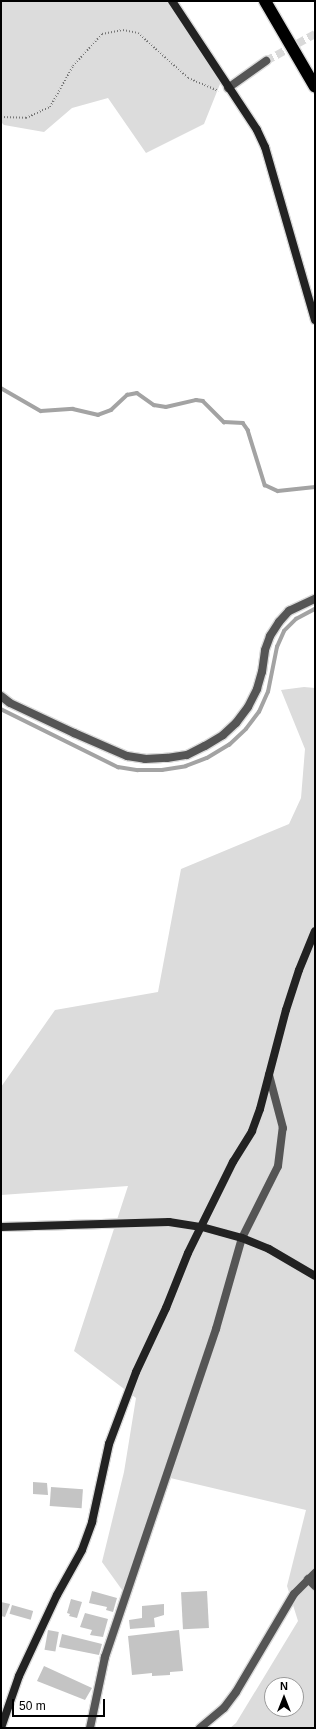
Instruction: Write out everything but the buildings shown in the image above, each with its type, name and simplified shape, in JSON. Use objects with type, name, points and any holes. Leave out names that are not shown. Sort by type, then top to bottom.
[{"type":"highway","points":[[265,1],[315,87]]},
{"type":"street","points":[[172,1],[257,130],[265,147],[315,320]]},
{"type":"street","points":[[228,88],[266,61]]},
{"type":"street","points":[[1,696],[10,703],[66,730],[127,756],[145,759],[167,758],[187,754],[205,746],[223,735],[236,723],[248,707],[257,689],[262,672],[265,650],[270,636],[279,622],[289,611],[315,599]]},
{"type":"street","points":[[2,1728],[19,1676],[57,1595],[82,1550],[92,1522],[109,1444],[117,1419],[188,1254],[233,1162],[252,1131],[269,1075],[286,1010],[299,970],[315,931]]},
{"type":"street","points":[[90,1728],[105,1657],[216,1329],[242,1238],[278,1166],[282,1128],[269,1075]]},
{"type":"street","points":[[1,1227],[169,1222],[202,1227],[242,1238],[269,1249],[315,1276]]},
{"type":"street","points":[[200,1728],[224,1708],[236,1692],[294,1594],[315,1573]]},
{"type":"street","points":[[308,1579],[315,1586]]},
{"type":"path","points":[[1,117],[26,118],[50,107],[73,66],[102,34],[123,30],[138,33],[188,78],[236,98]]},
{"type":"shaded area","points":[[1,1],[171,1],[222,79],[204,124],[146,153],[108,98],[72,108],[44,132],[4,125],[1,122]]},
{"type":"shaded area","points":[[304,687],[315,688],[315,1728],[230,1728],[236,1723],[298,1621],[287,1586],[306,1510],[166,1477],[125,1594],[102,1562],[124,1472],[136,1398],[74,1351],[128,1186],[1,1195],[1,1087],[55,1010],[158,992],[181,869],[289,824],[301,798],[305,749],[281,690]]},
{"type":"waterway","points":[[1,388],[41,411],[73,409],[98,415],[111,410],[127,395],[137,393],[154,405],[166,407],[196,400],[203,401],[224,422],[243,423],[248,430],[265,485],[278,491],[315,487]]},
{"type":"waterway","points":[[1,709],[118,767],[138,770],[162,770],[186,766],[207,758],[229,745],[246,729],[259,712],[268,692],[277,647],[284,631],[296,619],[315,609]]},
{"type":"tunnel","points":[[266,61],[315,34]]}]
